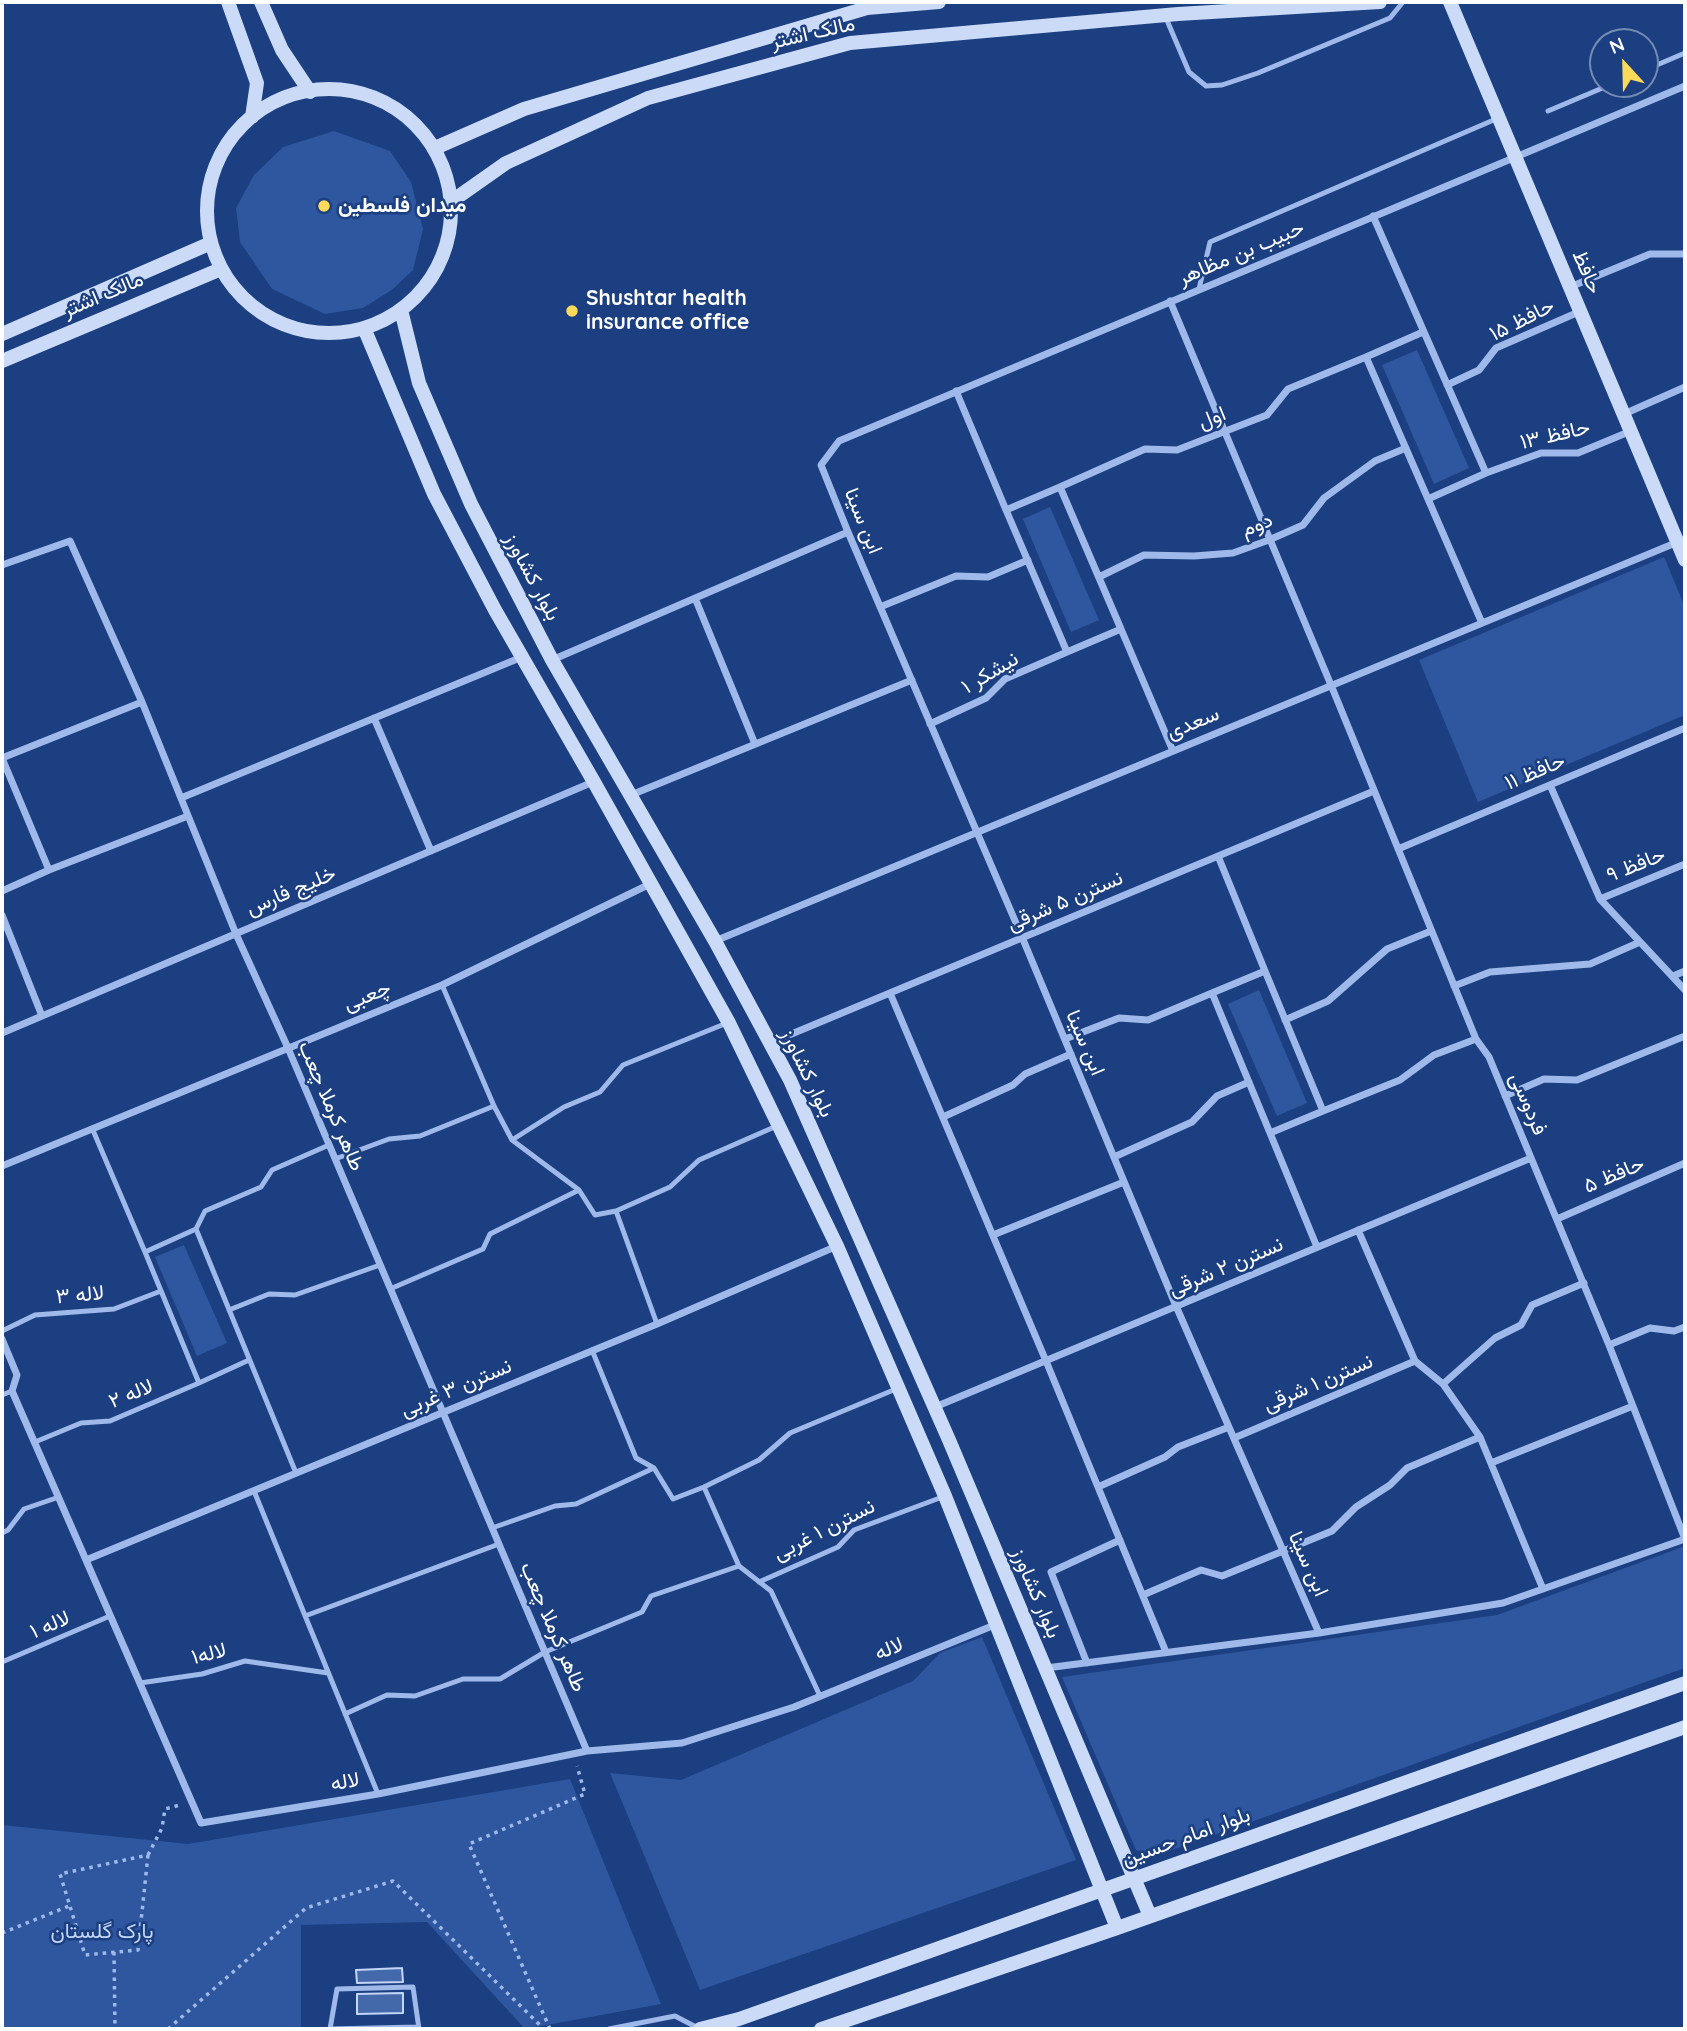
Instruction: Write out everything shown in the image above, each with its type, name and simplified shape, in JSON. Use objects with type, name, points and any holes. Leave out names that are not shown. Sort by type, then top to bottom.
[{"type":"main road","points":[[228,2],[257,83],[252,117]]},
{"type":"main road","points":[[261,2],[282,50],[310,92]]},
{"type":"main road","name":"مالک اشتر","points":[[435,148],[524,109],[867,8],[939,2]]},
{"type":"main road","name":"مالک اشتر","points":[[452,201],[506,163],[649,98],[850,43],[1165,15],[1380,2]]},
{"type":"main road","name":"حافظ","points":[[1450,2],[1631,431],[1681,540],[1685,560]]},
{"type":"main road","points":[[330,88],[371,96],[408,116],[435,148],[446,174],[452,201],[448,243],[430,280],[401,310],[364,328],[322,333],[282,324],[246,302],[221,269],[211,243],[206,208],[212,174],[228,142],[252,117],[288,96],[310,92],[330,88]]},
{"type":"main road","name":"مالک اشتر","points":[[2,334],[211,243]]},
{"type":"main road","name":"مالک اشتر","points":[[2,361],[221,269]]},
{"type":"main road","name":"بلوار کشاورز","points":[[401,310],[419,383],[471,504],[552,660],[715,941],[790,1080],[934,1408],[1150,1916]]},
{"type":"main road","points":[[364,328],[434,494],[495,610],[729,1023],[837,1246],[945,1496],[1117,1928]]},
{"type":"main road","name":"بلوار امام حسین","points":[[700,2029],[739,2019],[1685,1683]]},
{"type":"main road","points":[[821,2029],[1117,1928],[1685,1727]]},
{"type":"street","name":"حبیب بن مظاهر","points":[[821,466],[839,441],[1685,86]]},
{"type":"street","points":[[1373,216],[1486,473]]},
{"type":"street","points":[[1570,287],[1650,254],[1685,254]]},
{"type":"street","name":"فردوسی","points":[[1170,302],[1476,1039],[1489,1057],[1584,1283],[1685,1539]]},
{"type":"street","name":"حافظ ۱۵","points":[[1447,385],[1479,370],[1496,348],[1581,311]]},
{"type":"street","name":"اول","points":[[1006,510],[1144,449],[1177,450],[1267,415],[1288,389],[1423,332]]},
{"type":"street","points":[[1366,357],[1482,623]]},
{"type":"street","points":[[1624,414],[1685,387]]},
{"type":"street","points":[[956,391],[1068,652]]},
{"type":"street","name":"حافظ ۱۳","points":[[1428,499],[1486,473],[1541,453],[1578,453],[1631,431]]},
{"type":"street","name":"دوم","points":[[1099,577],[1144,555],[1194,556],[1233,553],[1303,526],[1324,498],[1375,461],[1406,448]]},
{"type":"street","name":"ابن سینا","points":[[821,466],[1176,1306],[1319,1633]]},
{"type":"street","points":[[1060,487],[1172,751]]},
{"type":"street","points":[[552,660],[848,532]]},
{"type":"street","name":"سعدی","points":[[715,941],[1681,540]]},
{"type":"street","name":"طاهر کرملا چعب","points":[[2,565],[69,541],[142,702],[236,933],[288,1048],[587,1751]]},
{"type":"street","points":[[880,607],[956,576],[988,577],[1028,560]]},
{"type":"street","points":[[695,598],[755,744]]},
{"type":"street","name":"نیشکر ۱","points":[[930,724],[986,698],[1005,679],[1121,629]]},
{"type":"street","points":[[181,798],[522,657]]},
{"type":"street","points":[[631,795],[912,680]]},
{"type":"street","points":[[49,870],[2,758],[142,702]]},
{"type":"street","points":[[374,718],[430,851]]},
{"type":"street","name":"حافظ ۱۱","points":[[1398,849],[1685,728]]},
{"type":"street","name":"خلیج فارس","points":[[2,1033],[594,782]]},
{"type":"street","points":[[1550,785],[1600,899],[1685,990]]},
{"type":"street","name":"نسترن ۵ شرقی","points":[[770,1043],[1374,791]]},
{"type":"street","points":[[2,891],[188,816]]},
{"type":"street","points":[[1218,856],[1323,1111]]},
{"type":"street","name":"حافظ ۹","points":[[1600,899],[1685,864]]},
{"type":"street","name":"چعبی","points":[[2,1166],[442,985],[650,884]]},
{"type":"street","points":[[2,915],[42,1016]]},
{"type":"street","points":[[1286,1020],[1328,1001],[1387,949],[1431,931]]},
{"type":"street","points":[[1454,986],[1490,972],[1590,964],[1640,942]]},
{"type":"street","points":[[1065,1039],[1119,1018],[1148,1020],[1265,971]]},
{"type":"street","points":[[1673,976],[1685,971]]},
{"type":"street","points":[[890,993],[1166,1652]]},
{"type":"street","points":[[1212,993],[1317,1247]]},
{"type":"street","points":[[1505,1096],[1544,1079],[1577,1080],[1685,1036]]},
{"type":"street","points":[[1270,1133],[1400,1080],[1434,1055],[1476,1039]]},
{"type":"street","points":[[943,1116],[1013,1085],[1025,1074],[1071,1054]]},
{"type":"street","points":[[1114,1157],[1192,1122],[1217,1096],[1249,1082]]},
{"type":"street","name":"نسترن ۲ شرقی","points":[[934,1408],[1531,1158]]},
{"type":"street","name":"حافظ ۵","points":[[1557,1219],[1685,1163]]},
{"type":"street","points":[[993,1235],[1124,1182]]},
{"type":"street","points":[[1358,1230],[1415,1361],[1443,1384],[1480,1437],[1543,1589]]},
{"type":"street","name":"نسترن ۳ غربی","points":[[86,1560],[657,1324],[837,1246]]},
{"type":"street","points":[[1443,1384],[1495,1338],[1521,1325],[1532,1305],[1584,1283]]},
{"type":"street","points":[[1609,1345],[1650,1328],[1674,1331],[1685,1327]]},
{"type":"street","name":"لاله","points":[[2,1339],[17,1376],[12,1391],[201,1823],[378,1794],[587,1751],[682,1742],[794,1706],[997,1624]]},
{"type":"street","name":"نسترن ۱ شرقی","points":[[1234,1438],[1415,1361]]},
{"type":"street","points":[[1491,1463],[1633,1406]]},
{"type":"street","points":[[1098,1487],[1165,1457],[1178,1447],[1229,1427]]},
{"type":"street","points":[[1143,1595],[1201,1570],[1222,1576],[1332,1531],[1356,1507],[1390,1485],[1407,1468],[1480,1437]]},
{"type":"street","points":[[1045,1668],[1319,1633],[1503,1603],[1685,1539]]},
{"type":"street","points":[[1087,1663],[1051,1572],[1121,1541]]},
{"type":"lane","points":[[1165,15],[1189,72],[1206,86],[1222,85],[1258,73],[1390,18],[1403,2]]},
{"type":"lane","points":[[1659,64],[1685,53]]},
{"type":"lane","points":[[1548,111],[1589,94]]},
{"type":"lane","points":[[1199,289],[1210,242],[1499,118]]},
{"type":"lane","points":[[442,985],[494,1106],[512,1140],[579,1190],[595,1215],[616,1211],[670,1187],[699,1160],[779,1125]]},
{"type":"lane","points":[[512,1140],[564,1107],[600,1092],[622,1065],[729,1023]]},
{"type":"lane","points":[[335,1159],[389,1139],[420,1136],[494,1106]]},
{"type":"lane","points":[[92,1128],[199,1383]]},
{"type":"lane","points":[[145,1252],[196,1229],[205,1211],[261,1187],[272,1170],[329,1144]]},
{"type":"lane","points":[[390,1289],[483,1249],[490,1234],[579,1190]]},
{"type":"lane","points":[[616,1211],[657,1324]]},
{"type":"lane","points":[[196,1229],[296,1473]]},
{"type":"lane","points":[[229,1310],[269,1294],[295,1295],[380,1265]]},
{"type":"lane","name":"لاله ۳","points":[[2,1331],[35,1315],[114,1309],[161,1291]]},
{"type":"lane","points":[[592,1350],[636,1458],[654,1468],[673,1499],[758,1460],[790,1433],[898,1388]]},
{"type":"lane","name":"لاله ۲","points":[[34,1442],[81,1423],[110,1421],[249,1360]]},
{"type":"lane","points":[[2,1395],[12,1391]]},
{"type":"lane","points":[[492,1528],[555,1506],[576,1504],[654,1468]]},
{"type":"lane","points":[[704,1487],[739,1566],[771,1591],[820,1696]]},
{"type":"lane","points":[[254,1491],[378,1794]]},
{"type":"lane","name":"نسترن ۱ غربی","points":[[759,1582],[838,1547],[854,1530],[945,1496]]},
{"type":"lane","points":[[2,1533],[8,1530],[24,1509],[59,1497]]},
{"type":"lane","points":[[305,1616],[499,1544]]},
{"type":"lane","points":[[345,1714],[387,1695],[415,1696],[463,1679],[500,1679],[545,1652],[642,1612],[651,1596],[739,1566]]},
{"type":"lane","name":"لاله ۱","points":[[2,1662],[110,1616]]},
{"type":"lane","name":"لاله۱","points":[[140,1683],[202,1674],[245,1661],[328,1672]]},
{"type":"lane","points":[[413,1987],[418,2028],[330,2029],[337,1989],[413,1987]]},
{"type":"lane","points":[[609,2029],[675,2016],[700,2029]]},
{"type":"path","points":[[550,2029],[469,1844],[585,1794],[574,1754]]},
{"type":"path","points":[[148,1855],[60,1874],[85,1955],[138,1950],[148,1855],[162,1828],[165,1810],[191,1801]]},
{"type":"path","points":[[168,2029],[306,1908],[393,1881],[544,2029]]},
{"type":"path","points":[[2,1933],[69,1906]]},
{"type":"path","points":[[114,1952],[115,2029]]},
{"type":"green space","points":[[334,131],[390,151],[411,182],[423,229],[413,270],[393,289],[363,308],[325,314],[272,289],[240,242],[236,208],[254,175],[283,147]]},
{"type":"green space","points":[[1417,350],[1469,468],[1434,484],[1382,365]]},
{"type":"green space","points":[[1050,507],[1099,620],[1071,632],[1023,519]]},
{"type":"green space","points":[[1664,557],[1685,607],[1685,715],[1478,802],[1419,660]]},
{"type":"green space","points":[[1259,990],[1307,1103],[1277,1116],[1228,1004]]},
{"type":"green space","points":[[184,1245],[227,1343],[197,1356],[155,1257]]},
{"type":"green space","points":[[1685,1546],[1685,1668],[1155,1856],[1136,1850],[1062,1677],[1497,1615]]},
{"type":"green space","points":[[982,1637],[1076,1860],[700,1990],[610,1773],[681,1780],[913,1681],[940,1653]]},
{"type":"green space","name":"پارک گلستان","points":[[570,1779],[661,2004],[525,2029],[427,1922],[301,1925],[301,2029],[2,2029],[2,1825],[188,1844]]},
{"type":"building","points":[[402,1968],[403,1982],[357,1983],[356,1970]]},
{"type":"building","points":[[403,1993],[403,2013],[357,2014],[357,1994]]},
{"type":"place","name":"میدان فلسطین","points":[[324,206]]},
{"type":"place","name":"Shushtar health insurance office","points":[[572,311]]}]
